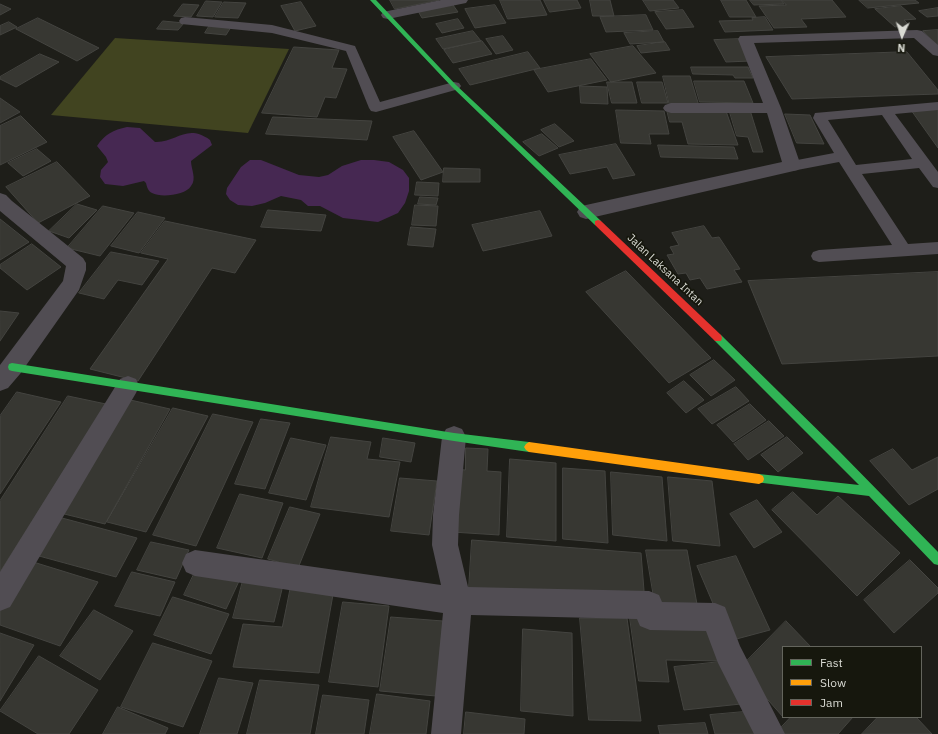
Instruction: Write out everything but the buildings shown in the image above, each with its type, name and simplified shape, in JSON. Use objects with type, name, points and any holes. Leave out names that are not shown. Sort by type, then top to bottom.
[{"type":"street","name":"Jalan Laksana Intan","points":[[373,0],[454,86],[716,335],[835,453],[938,560]]},
{"type":"street","points":[[388,15],[461,0]]},
{"type":"street","points":[[586,212],[792,166],[773,108],[745,38],[917,34],[938,52]]},
{"type":"street","points":[[671,108],[773,108]]},
{"type":"street","points":[[2,205],[76,263],[76,270],[72,284],[6,374]]},
{"type":"street","points":[[6,374],[128,386],[454,438],[776,481],[871,491]]},
{"type":"street","points":[[0,596],[128,386]]},
{"type":"street","points":[[446,734],[458,601],[445,545],[446,515],[454,438]]},
{"type":"street","points":[[195,563],[458,601],[649,605],[650,616],[715,617],[728,653],[770,734]]},
{"type":"lane","points":[[185,21],[272,29],[351,49],[376,108],[454,86]]},
{"type":"lane","points":[[904,251],[843,156],[820,116],[938,106]]},
{"type":"lane","points":[[885,110],[938,183]]},
{"type":"lane","points":[[792,166],[843,156]]},
{"type":"lane","points":[[852,170],[924,163]]},
{"type":"lane","points":[[819,256],[938,248]]},
{"type":"green space","points":[[115,38],[289,49],[248,133],[51,115]]},
{"type":"shaded area","points":[[127,127],[140,128],[155,142],[163,142],[188,133],[202,135],[210,140],[212,145],[191,161],[194,180],[191,186],[184,192],[173,195],[156,195],[148,189],[144,181],[123,186],[105,184],[100,177],[101,170],[108,162],[97,146],[103,138],[110,133]]},
{"type":"shaded area","points":[[250,160],[261,160],[299,175],[319,177],[328,175],[342,166],[361,160],[389,162],[403,170],[409,178],[409,191],[405,203],[398,213],[378,222],[343,218],[320,206],[308,206],[301,200],[281,196],[265,203],[252,206],[238,205],[230,200],[226,194],[227,188],[241,167]]},
{"type":"traffic: fast","points":[[373,0],[454,86],[598,223]]},
{"type":"traffic: fast","points":[[718,338],[835,453],[938,560]]},
{"type":"traffic: fast","points":[[12,367],[454,437],[529,447]]},
{"type":"traffic: fast","points":[[759,479],[871,491]]},
{"type":"traffic: slow","points":[[529,447],[759,479]]},
{"type":"traffic: jam","points":[[598,223],[718,338]]}]
